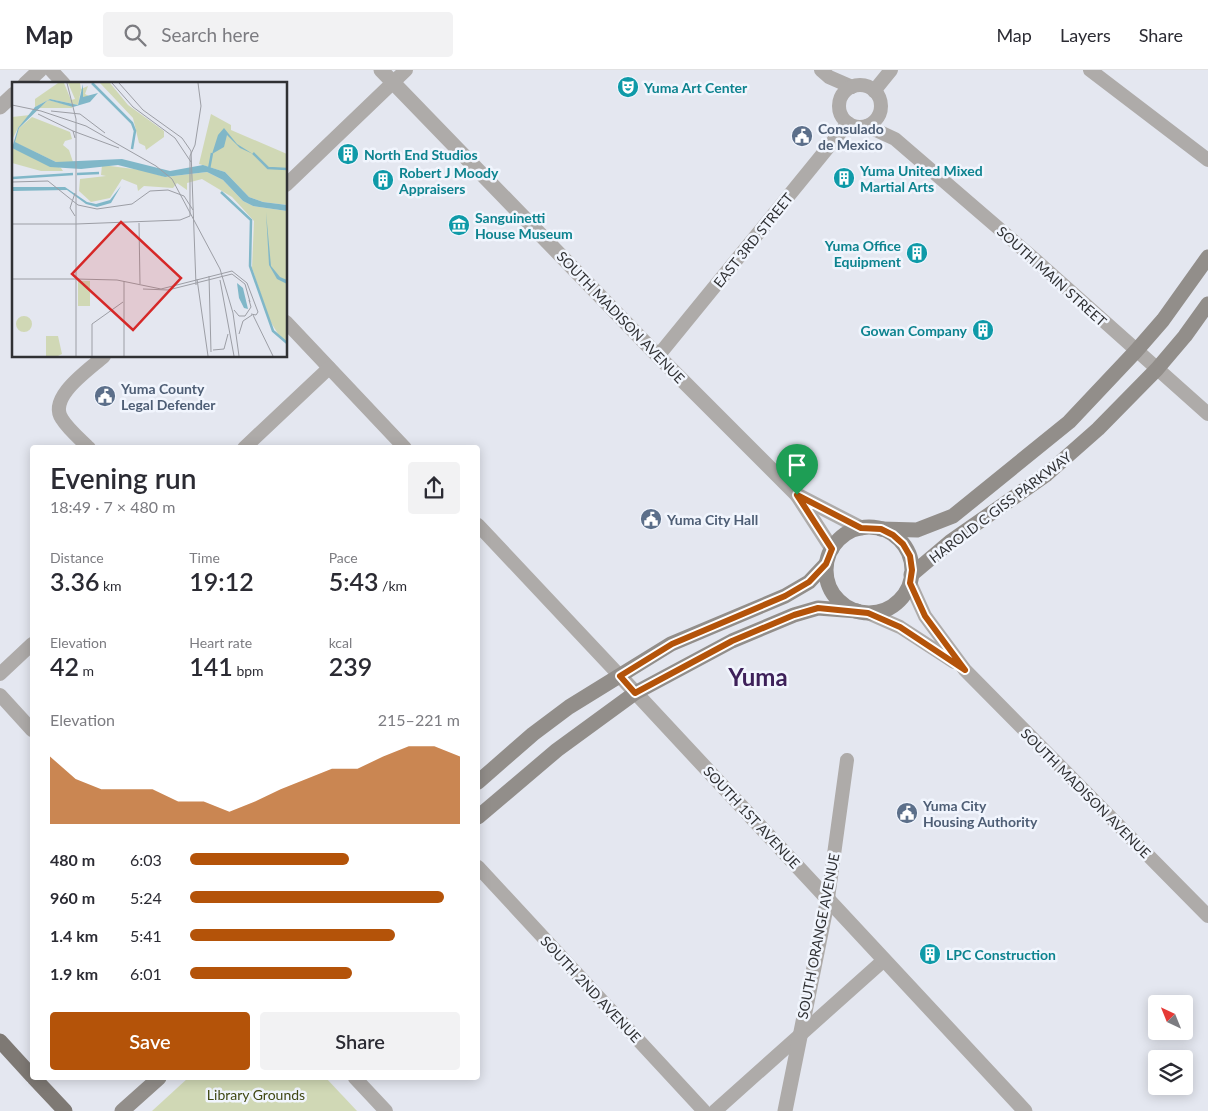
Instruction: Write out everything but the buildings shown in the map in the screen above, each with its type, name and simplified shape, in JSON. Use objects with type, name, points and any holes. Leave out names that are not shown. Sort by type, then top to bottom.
[{"type":"main road","name":"HAROLD C GISS PARKWAY","points":[[881,529],[916,530],[953,516],[1069,422],[1163,320],[1208,257]]},
{"type":"main road","name":"HAROLD C GISS PARKWAY","points":[[910,579],[950,542],[1047,474],[1098,429],[1157,369],[1185,336],[1208,304]]},
{"type":"main road","points":[[480,780],[533,734],[569,707],[672,644],[785,596],[809,582],[826,564],[832,549],[839,539],[850,532],[861,528],[881,529],[893,535],[903,544],[910,556],[912,570],[910,579],[904,595],[894,605],[882,611],[863,612],[818,608],[794,615],[732,641],[635,693],[557,750],[480,815]]},
{"type":"main road","points":[[826,564],[826,577],[837,599],[846,607],[863,612]]},
{"type":"main road","points":[[0,1041],[30,1074]]},
{"type":"main road","points":[[36,1080],[65,1111]]},
{"type":"main road","points":[[122,1111],[157,1080]]},
{"type":"street","points":[[27,82],[40,70]]},
{"type":"street","points":[[51,70],[62,82]]},
{"type":"street","name":"SOUTH MADISON AVENUE","points":[[381,70],[658,356],[797,495],[832,549]]},
{"type":"street","points":[[288,183],[406,70]]},
{"type":"street","points":[[874,91],[891,70]]},
{"type":"street","points":[[1090,70],[1208,160]]},
{"type":"street","points":[[825,74],[852,87],[864,86],[874,91],[880,101],[880,112],[873,123],[861,127],[848,124],[841,115],[839,104],[825,74]]},
{"type":"street","points":[[839,104],[843,94],[852,87]]},
{"type":"street","points":[[0,107],[12,96]]},
{"type":"street","name":"SOUTH MAIN STREET","points":[[880,112],[895,138]]},
{"type":"street","name":"EAST 3RD STREET","points":[[658,356],[848,124]]},
{"type":"street","name":"SOUTH MAIN STREET","points":[[867,126],[895,138],[1208,414]]},
{"type":"street","points":[[288,324],[402,445]]},
{"type":"street","points":[[86,445],[62,419],[59,412],[59,404],[66,390],[102,358]]},
{"type":"street","points":[[247,445],[329,368]]},
{"type":"street","points":[[797,495],[861,528]]},
{"type":"street","name":"SOUTH 1ST AVENUE","points":[[480,527],[1025,1111]]},
{"type":"street","name":"SOUTH MADISON AVENUE","points":[[910,579],[925,616],[965,670],[1208,916]]},
{"type":"street","name":"SOUTH MADISON AVENUE","points":[[863,612],[900,627],[965,670]]},
{"type":"street","points":[[0,674],[30,646]]},
{"type":"street","points":[[0,695],[30,728]]},
{"type":"street","name":"SOUTH ORANGE AVENUE","points":[[785,1111],[828,898],[847,760]]},
{"type":"street","name":"SOUTH 2ND AVENUE","points":[[480,869],[704,1111]]},
{"type":"street","points":[[715,1111],[884,960]]},
{"type":"street","points":[[357,1080],[386,1111]]},
{"type":"green space","name":"Library Grounds","points":[[186,1080],[328,1080],[357,1111],[152,1111]]},
{"type":"place","name":"Yuma Art Center","points":[[628,87]]},
{"type":"place","name":"Consulado de Mexico","points":[[802,136]]},
{"type":"place","name":"North End Studios","points":[[348,154]]},
{"type":"place","name":"Yuma United Mixed Martial Arts","points":[[844,178]]},
{"type":"place","name":"Robert J Moody Appraisers","points":[[383,180]]},
{"type":"place","name":"Sanguinetti House Museum","points":[[459,225]]},
{"type":"place","name":"Yuma Office Equipment","points":[[917,253]]},
{"type":"place","name":"Gowan Company","points":[[983,330]]},
{"type":"place","name":"Yuma County Legal Defender","points":[[105,396]]},
{"type":"place","name":"Yuma City Hall","points":[[651,519]]},
{"type":"place","name":"Yuma City Housing Authority","points":[[907,813]]},
{"type":"place","name":"LPC Construction","points":[[930,954]]},
{"type":"district","name":"Yuma","points":[[758,676]]},
{"type":"route","points":[[797,495],[861,528],[881,529],[893,535],[903,544],[910,556],[912,570],[910,583],[925,616],[965,670],[900,627],[868,613],[818,608],[794,615],[732,641],[635,693],[620,676],[672,644],[785,596],[809,582],[826,564],[832,549],[797,495]]}]
